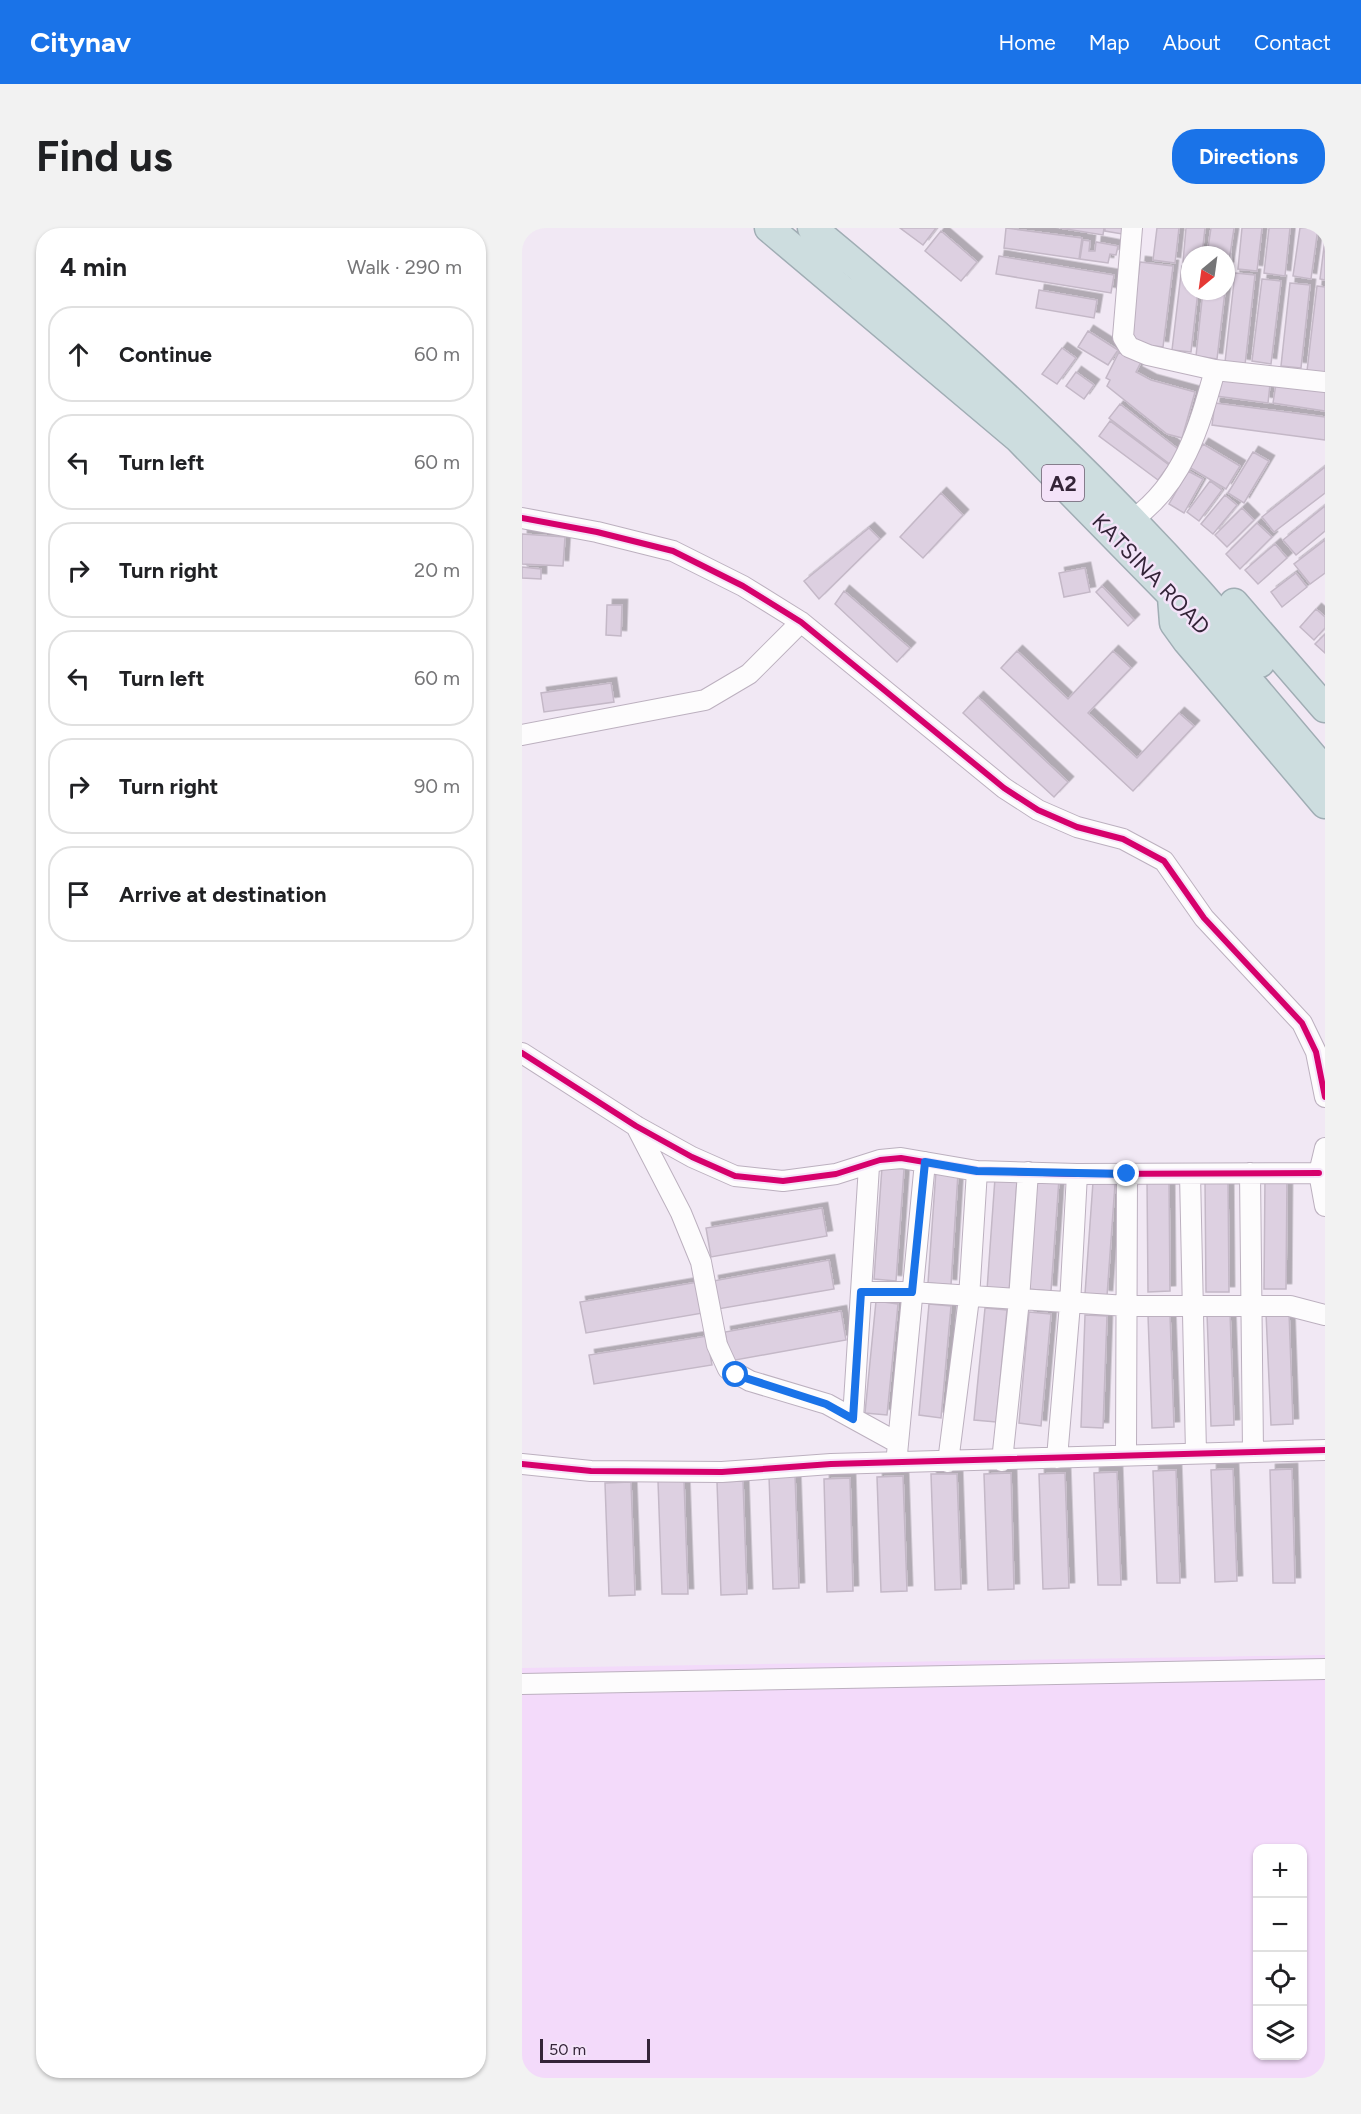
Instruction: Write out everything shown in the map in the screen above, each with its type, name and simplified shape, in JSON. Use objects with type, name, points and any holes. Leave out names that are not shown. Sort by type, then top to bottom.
[{"type":"highway","name":"KATSINA ROAD","points":[[769,228],[1018,438],[1175,582],[1206,598],[1325,741]]},
{"type":"highway","name":"KATSINA ROAD","points":[[812,228],[992,386],[1131,520],[1204,628],[1325,771]]},
{"type":"highway","points":[[1325,708],[1236,604],[1214,584],[1175,582],[1174,623],[1325,804]]},
{"type":"street","points":[[1132,228],[1123,337],[1125,343],[1134,350],[1148,355],[1215,370],[1325,382]]},
{"type":"street","points":[[1131,520],[1146,510],[1167,488],[1186,456],[1201,420],[1215,370]]},
{"type":"street","points":[[522,518],[597,532],[673,551],[743,586],[801,622],[1004,788],[1047,814],[1077,827],[1123,839],[1164,861],[1204,918],[1302,1023],[1316,1052],[1325,1097]]},
{"type":"street","points":[[522,735],[705,700],[749,674],[801,622]]},
{"type":"street","points":[[522,1053],[636,1126],[692,1157],[735,1176],[783,1182],[869,1166],[880,1160],[901,1158],[977,1171],[1077,1174],[1319,1173]]},
{"type":"street","points":[[636,1126],[681,1213],[701,1262],[723,1363],[736,1375],[826,1404],[853,1419],[897,1453]]},
{"type":"street","points":[[1325,1148],[1319,1173],[1325,1206]]},
{"type":"street","points":[[897,1453],[925,1162]]},
{"type":"street","points":[[853,1419],[869,1166]]},
{"type":"street","points":[[948,1462],[969,1298],[977,1171]]},
{"type":"street","points":[[1002,1461],[1019,1300],[1028,1172]]},
{"type":"street","points":[[1250,1173],[1253,1451]]},
{"type":"street","points":[[1057,1458],[1070,1304],[1077,1174]]},
{"type":"street","points":[[1126,1454],[1127,1174]]},
{"type":"street","points":[[1190,1174],[1196,1453]]},
{"type":"street","points":[[861,1292],[912,1292],[969,1298],[1127,1306],[1193,1308],[1290,1306],[1325,1316]]},
{"type":"street","points":[[522,1464],[591,1471],[722,1472],[897,1453],[948,1462],[1126,1454],[1325,1450]]},
{"type":"street","points":[[522,1684],[1325,1669]]},
{"type":"shaded area","points":[[1325,1655],[1325,2078],[522,2078],[522,1668]]},
{"type":"building","points":[[900,228],[936,228],[923,245]]},
{"type":"building","points":[[1006,228],[1082,238],[1079,259],[1004,248]]},
{"type":"building","points":[[1060,228],[1104,228],[1103,235]]},
{"type":"building","points":[[1105,228],[1123,228],[1122,234],[1105,231]]},
{"type":"building","points":[[1157,228],[1179,228],[1175,263],[1153,260]]},
{"type":"building","points":[[1186,228],[1205,228],[1203,246],[1184,246]]},
{"type":"building","points":[[1211,228],[1234,228],[1231,246],[1208,246]]},
{"type":"building","points":[[1242,228],[1262,228],[1257,271],[1238,269]]},
{"type":"building","points":[[1269,228],[1290,228],[1285,276],[1264,273]]},
{"type":"building","points":[[1300,228],[1318,228],[1311,279],[1293,276]]},
{"type":"building","points":[[941,231],[977,262],[961,281],[925,251]]},
{"type":"building","points":[[1325,239],[1325,280],[1320,279]]},
{"type":"building","points":[[1083,240],[1090,241],[1089,251],[1095,251],[1096,242],[1118,246],[1116,255],[1110,254],[1108,263],[1080,259]]},
{"type":"building","points":[[999,256],[1114,275],[1111,293],[996,274]]},
{"type":"building","points":[[1140,262],[1173,266],[1163,347],[1130,343]]},
{"type":"building","points":[[1235,273],[1255,275],[1245,365],[1225,362],[1232,300],[1235,300]]},
{"type":"building","points":[[1181,274],[1181,300],[1197,300],[1191,352],[1172,350]]},
{"type":"building","points":[[1262,279],[1281,281],[1271,364],[1252,361]]},
{"type":"building","points":[[1290,283],[1310,285],[1301,368],[1281,366]]},
{"type":"building","points":[[1317,286],[1325,287],[1325,373],[1307,371]]},
{"type":"building","points":[[1039,290],[1097,300],[1094,318],[1036,308]]},
{"type":"building","points":[[1202,300],[1224,300],[1217,359],[1196,356]]},
{"type":"building","points":[[1088,331],[1118,350],[1108,365],[1078,347]]},
{"type":"building","points":[[1062,348],[1076,358],[1057,384],[1042,374]]},
{"type":"building","points":[[1119,352],[1141,362],[1136,372],[1151,380],[1195,392],[1182,438],[1167,434],[1107,386],[1110,380],[1106,378]]},
{"type":"building","points":[[1076,372],[1094,385],[1084,399],[1066,386]]},
{"type":"building","points":[[1219,377],[1270,384],[1268,403],[1216,396]]},
{"type":"building","points":[[1276,384],[1325,391],[1325,411],[1273,403]]},
{"type":"building","points":[[1215,403],[1325,417],[1325,440],[1212,425]]},
{"type":"building","points":[[1120,404],[1182,452],[1171,465],[1109,418]]},
{"type":"building","points":[[1110,421],[1169,465],[1158,480],[1099,436]]},
{"type":"building","points":[[1203,444],[1240,466],[1226,489],[1189,467]]},
{"type":"building","points":[[1253,452],[1269,461],[1244,503],[1228,493]]},
{"type":"building","points":[[1325,467],[1325,493],[1274,532],[1262,517]]},
{"type":"building","points":[[1188,471],[1203,479],[1184,513],[1169,504]]},
{"type":"building","points":[[1210,481],[1222,490],[1199,521],[1187,512]]},
{"type":"building","points":[[941,493],[963,515],[923,558],[900,537]]},
{"type":"building","points":[[1225,495],[1237,505],[1213,534],[1201,524]]},
{"type":"building","points":[[1325,506],[1325,531],[1296,555],[1283,540]]},
{"type":"building","points":[[1242,508],[1254,520],[1227,547],[1215,535]]},
{"type":"building","points":[[1257,523],[1272,537],[1240,569],[1226,554]]},
{"type":"building","points":[[869,528],[880,539],[819,599],[804,581]]},
{"type":"building","points":[[522,534],[565,537],[563,566],[522,564]]},
{"type":"building","points":[[1325,540],[1325,573],[1310,584],[1294,564]]},
{"type":"building","points":[[1275,544],[1287,558],[1258,584],[1245,570]]},
{"type":"building","points":[[522,567],[541,569],[541,579],[522,578]]},
{"type":"building","points":[[1085,568],[1090,592],[1064,597],[1059,573]]},
{"type":"building","points":[[1296,573],[1307,587],[1282,607],[1271,592]]},
{"type":"building","points":[[1102,586],[1134,620],[1128,626],[1096,592]]},
{"type":"building","points":[[844,591],[910,648],[897,662],[835,604]]},
{"type":"building","points":[[607,605],[622,605],[621,636],[606,635]]},
{"type":"building","points":[[1316,609],[1325,617],[1325,628],[1314,640],[1300,627]]},
{"type":"building","points":[[1325,634],[1325,653],[1315,644]]},
{"type":"building","points":[[1017,651],[1068,699],[1113,651],[1131,668],[1088,713],[1137,758],[1179,713],[1194,726],[1133,791],[1001,668]]},
{"type":"building","points":[[611,683],[614,702],[544,712],[541,693]]},
{"type":"building","points":[[978,697],[1068,782],[1054,797],[963,713]]},
{"type":"building","points":[[882,1167],[904,1169],[896,1281],[874,1279]]},
{"type":"building","points":[[936,1171],[958,1173],[951,1285],[928,1283]]},
{"type":"building","points":[[1037,1177],[1059,1179],[1051,1291],[1028,1289]]},
{"type":"building","points":[[1265,1177],[1287,1177],[1286,1289],[1264,1289]]},
{"type":"building","points":[[995,1178],[1017,1180],[1009,1292],[987,1290]]},
{"type":"building","points":[[1147,1179],[1169,1179],[1170,1291],[1148,1292]]},
{"type":"building","points":[[1205,1180],[1228,1180],[1229,1292],[1206,1292]]},
{"type":"building","points":[[1093,1182],[1115,1184],[1107,1296],[1085,1294]]},
{"type":"building","points":[[822,1208],[827,1236],[711,1257],[706,1228]]},
{"type":"building","points":[[829,1260],[834,1289],[718,1309],[713,1281]]},
{"type":"building","points":[[698,1282],[703,1313],[586,1333],[580,1302]]},
{"type":"building","points":[[876,1301],[898,1304],[887,1415],[865,1413]]},
{"type":"building","points":[[929,1304],[951,1306],[941,1418],[919,1415]]},
{"type":"building","points":[[985,1308],[1007,1310],[996,1422],[974,1420]]},
{"type":"building","points":[[841,1311],[846,1340],[730,1361],[725,1332]]},
{"type":"building","points":[[1029,1312],[1051,1314],[1041,1426],[1019,1423]]},
{"type":"building","points":[[1289,1312],[1293,1424],[1271,1425],[1266,1313]]},
{"type":"building","points":[[1207,1313],[1230,1313],[1234,1425],[1211,1426]]},
{"type":"building","points":[[1085,1315],[1107,1316],[1103,1428],[1081,1427]]},
{"type":"building","points":[[1148,1315],[1170,1315],[1174,1427],[1152,1428]]},
{"type":"building","points":[[707,1336],[712,1365],[594,1384],[589,1355]]},
{"type":"building","points":[[1233,1469],[1237,1581],[1215,1582],[1211,1470]]},
{"type":"building","points":[[1292,1469],[1295,1583],[1273,1583],[1270,1470]]},
{"type":"building","points":[[1176,1470],[1180,1583],[1157,1583],[1153,1471]]},
{"type":"building","points":[[1117,1472],[1121,1585],[1098,1585],[1094,1473]]},
{"type":"building","points":[[1011,1473],[1014,1589],[988,1590],[984,1474]]},
{"type":"building","points":[[1065,1473],[1069,1588],[1043,1589],[1039,1474]]},
{"type":"building","points":[[931,1474],[957,1474],[961,1589],[935,1590]]},
{"type":"building","points":[[795,1475],[799,1588],[773,1589],[769,1476]]},
{"type":"building","points":[[903,1476],[907,1591],[881,1592],[877,1477]]},
{"type":"building","points":[[850,1478],[853,1591],[827,1592],[824,1479]]},
{"type":"building","points":[[658,1481],[684,1481],[688,1594],[662,1594]]},
{"type":"building","points":[[743,1481],[747,1594],[721,1595],[717,1482]]},
{"type":"building","points":[[631,1482],[635,1595],[609,1596],[605,1483]]},
{"type":"cycle path","points":[[522,518],[597,532],[673,551],[743,586],[801,622],[1004,788],[1038,810],[1077,827],[1123,839],[1164,861],[1204,918],[1302,1023],[1316,1052],[1325,1097]]},
{"type":"cycle path","points":[[522,1053],[636,1126],[692,1157],[735,1176],[783,1181],[836,1174],[880,1160],[901,1158],[977,1171],[1077,1174],[1319,1173]]},
{"type":"cycle path","points":[[522,1464],[591,1471],[722,1472],[831,1464],[1325,1450]]},
{"type":"route","points":[[736,1375],[826,1404],[853,1419],[861,1292],[912,1292],[925,1162],[977,1171],[1127,1174]]}]
